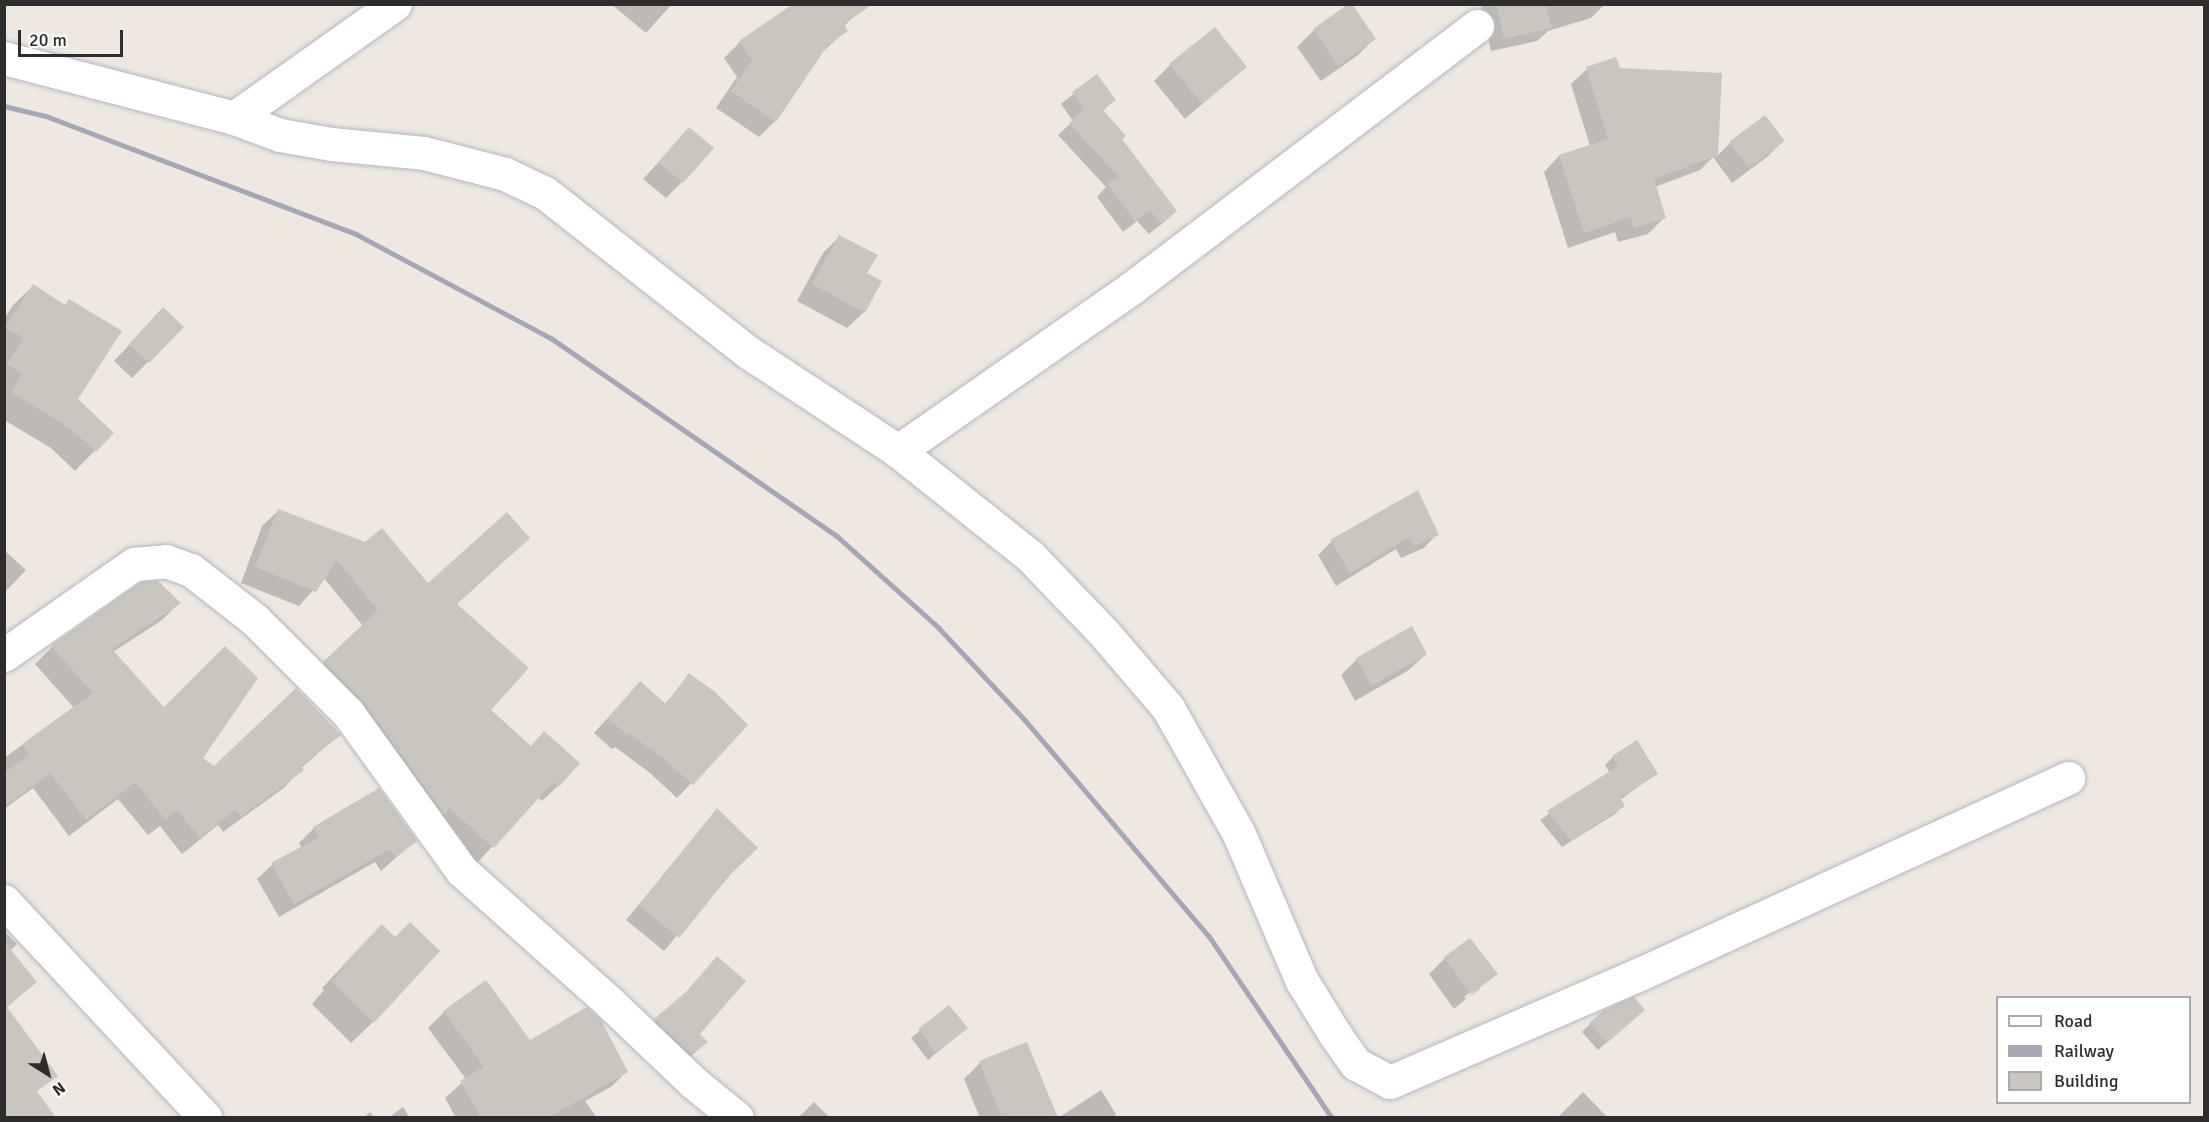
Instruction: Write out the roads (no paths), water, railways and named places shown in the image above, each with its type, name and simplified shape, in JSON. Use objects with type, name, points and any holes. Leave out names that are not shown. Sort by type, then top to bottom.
[{"type":"street","points":[[234,118],[395,4]]},
{"type":"street","points":[[898,451],[1133,287],[1478,26]]},
{"type":"street","points":[[4,58],[234,118],[290,137],[331,144],[424,153],[505,174],[545,193],[748,352],[898,451],[1030,556],[1104,633],[1168,708],[1238,832],[1302,981],[1334,1034],[1356,1064],[1390,1082],[1640,974],[2068,777]]},
{"type":"street","points":[[4,655],[134,564],[166,561],[191,570],[255,620],[348,713],[462,871],[610,1003],[694,1083],[737,1118]]},
{"type":"street","points":[[4,901],[206,1118]]},
{"type":"railway","points":[[4,106],[46,116],[356,234],[551,338],[837,536],[939,628],[1025,720],[1209,936],[1332,1118]]}]
